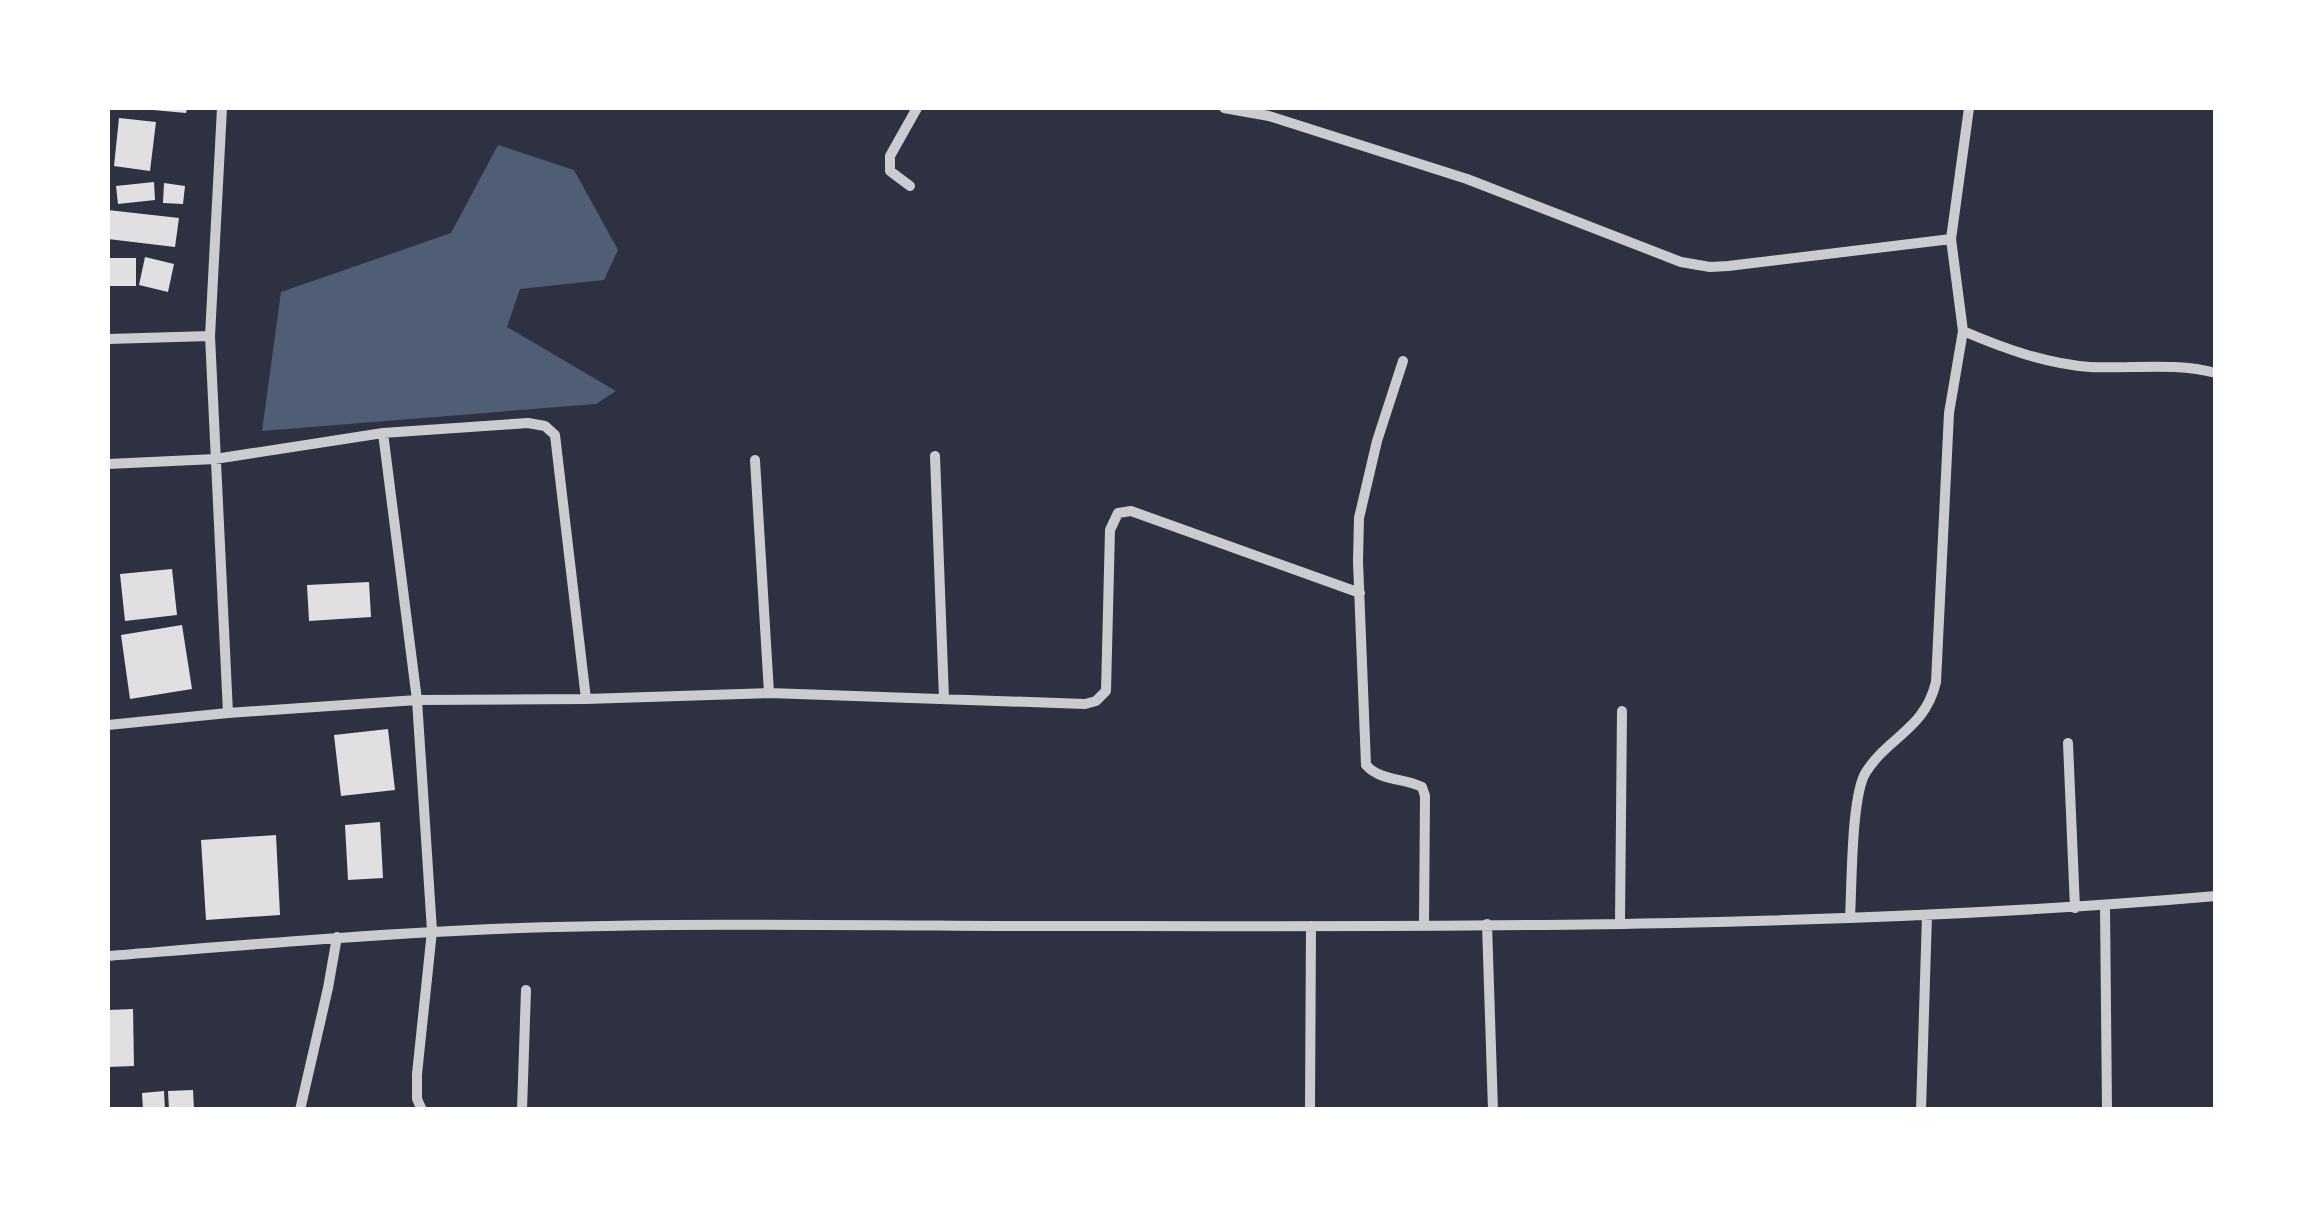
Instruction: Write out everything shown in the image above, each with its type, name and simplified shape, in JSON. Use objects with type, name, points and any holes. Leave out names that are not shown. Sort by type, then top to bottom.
[{"type":"street","points":[[222,108],[210,336],[228,713]]},
{"type":"street","points":[[910,186],[890,171],[889,163],[917,108]]},
{"type":"street","points":[[1224,108],[1269,116],[1468,178],[1696,266],[1728,266],[1951,239]]},
{"type":"street","points":[[1850,918],[1858,794],[1865,773],[1922,716],[1932,701],[1936,682],[1948,413],[1963,331],[1951,239],[1969,108]]},
{"type":"street","points":[[1963,331],[2049,361],[2089,367],[2169,367],[2216,373]]},
{"type":"street","points":[[108,340],[210,336]]},
{"type":"street","points":[[1403,361],[1377,440],[1359,518],[1366,765],[1380,776],[1422,787],[1424,926]]},
{"type":"street","points":[[108,464],[215,459],[383,433],[528,423],[544,426],[555,435],[586,698]]},
{"type":"street","points":[[383,433],[417,700],[432,932],[416,1074],[422,1110]]},
{"type":"street","points":[[936,456],[944,700]]},
{"type":"street","points":[[755,460],[769,692]]},
{"type":"street","points":[[108,726],[417,700],[769,692],[1085,704],[1106,692],[1110,530],[1118,513],[1131,511],[1360,593]]},
{"type":"street","points":[[1620,922],[1622,711]]},
{"type":"street","points":[[2068,743],[2074,908]]},
{"type":"street","points":[[108,956],[432,932],[722,925],[1424,926],[1850,918],[2074,908],[2216,896]]},
{"type":"street","points":[[2105,906],[2107,1110]]},
{"type":"street","points":[[1921,1110],[1927,915]]},
{"type":"street","points":[[1487,924],[1493,1110]]},
{"type":"street","points":[[1310,1110],[1311,926]]},
{"type":"street","points":[[300,1110],[337,937]]},
{"type":"street","points":[[522,1110],[526,990]]},
{"type":"water","points":[[498,145],[574,170],[618,250],[604,280],[520,289],[507,327],[616,391],[596,404],[262,431],[281,292],[451,233]]},
{"type":"building","points":[[153,108],[187,108],[186,113]]},
{"type":"building","points":[[119,118],[156,122],[150,171],[114,166]]},
{"type":"building","points":[[154,182],[155,200],[118,204],[116,186]]},
{"type":"building","points":[[164,183],[185,186],[183,204],[163,203]]},
{"type":"building","points":[[108,210],[179,218],[175,247],[108,239]]},
{"type":"building","points":[[145,257],[174,264],[168,292],[139,285]]},
{"type":"building","points":[[108,258],[136,258],[136,286],[108,286]]},
{"type":"building","points":[[172,569],[177,615],[125,621],[120,574]]},
{"type":"building","points":[[369,582],[371,617],[309,621],[307,585]]},
{"type":"building","points":[[182,625],[192,689],[130,699],[121,635]]},
{"type":"building","points":[[388,729],[395,790],[341,796],[334,735]]},
{"type":"building","points":[[380,822],[383,878],[348,880],[345,825]]},
{"type":"building","points":[[276,835],[280,915],[206,920],[201,840]]},
{"type":"building","points":[[133,1009],[134,1066],[108,1067],[108,1010]]},
{"type":"building","points":[[193,1090],[194,1110],[169,1110],[168,1091]]},
{"type":"building","points":[[164,1091],[165,1110],[143,1110],[142,1093]]}]
